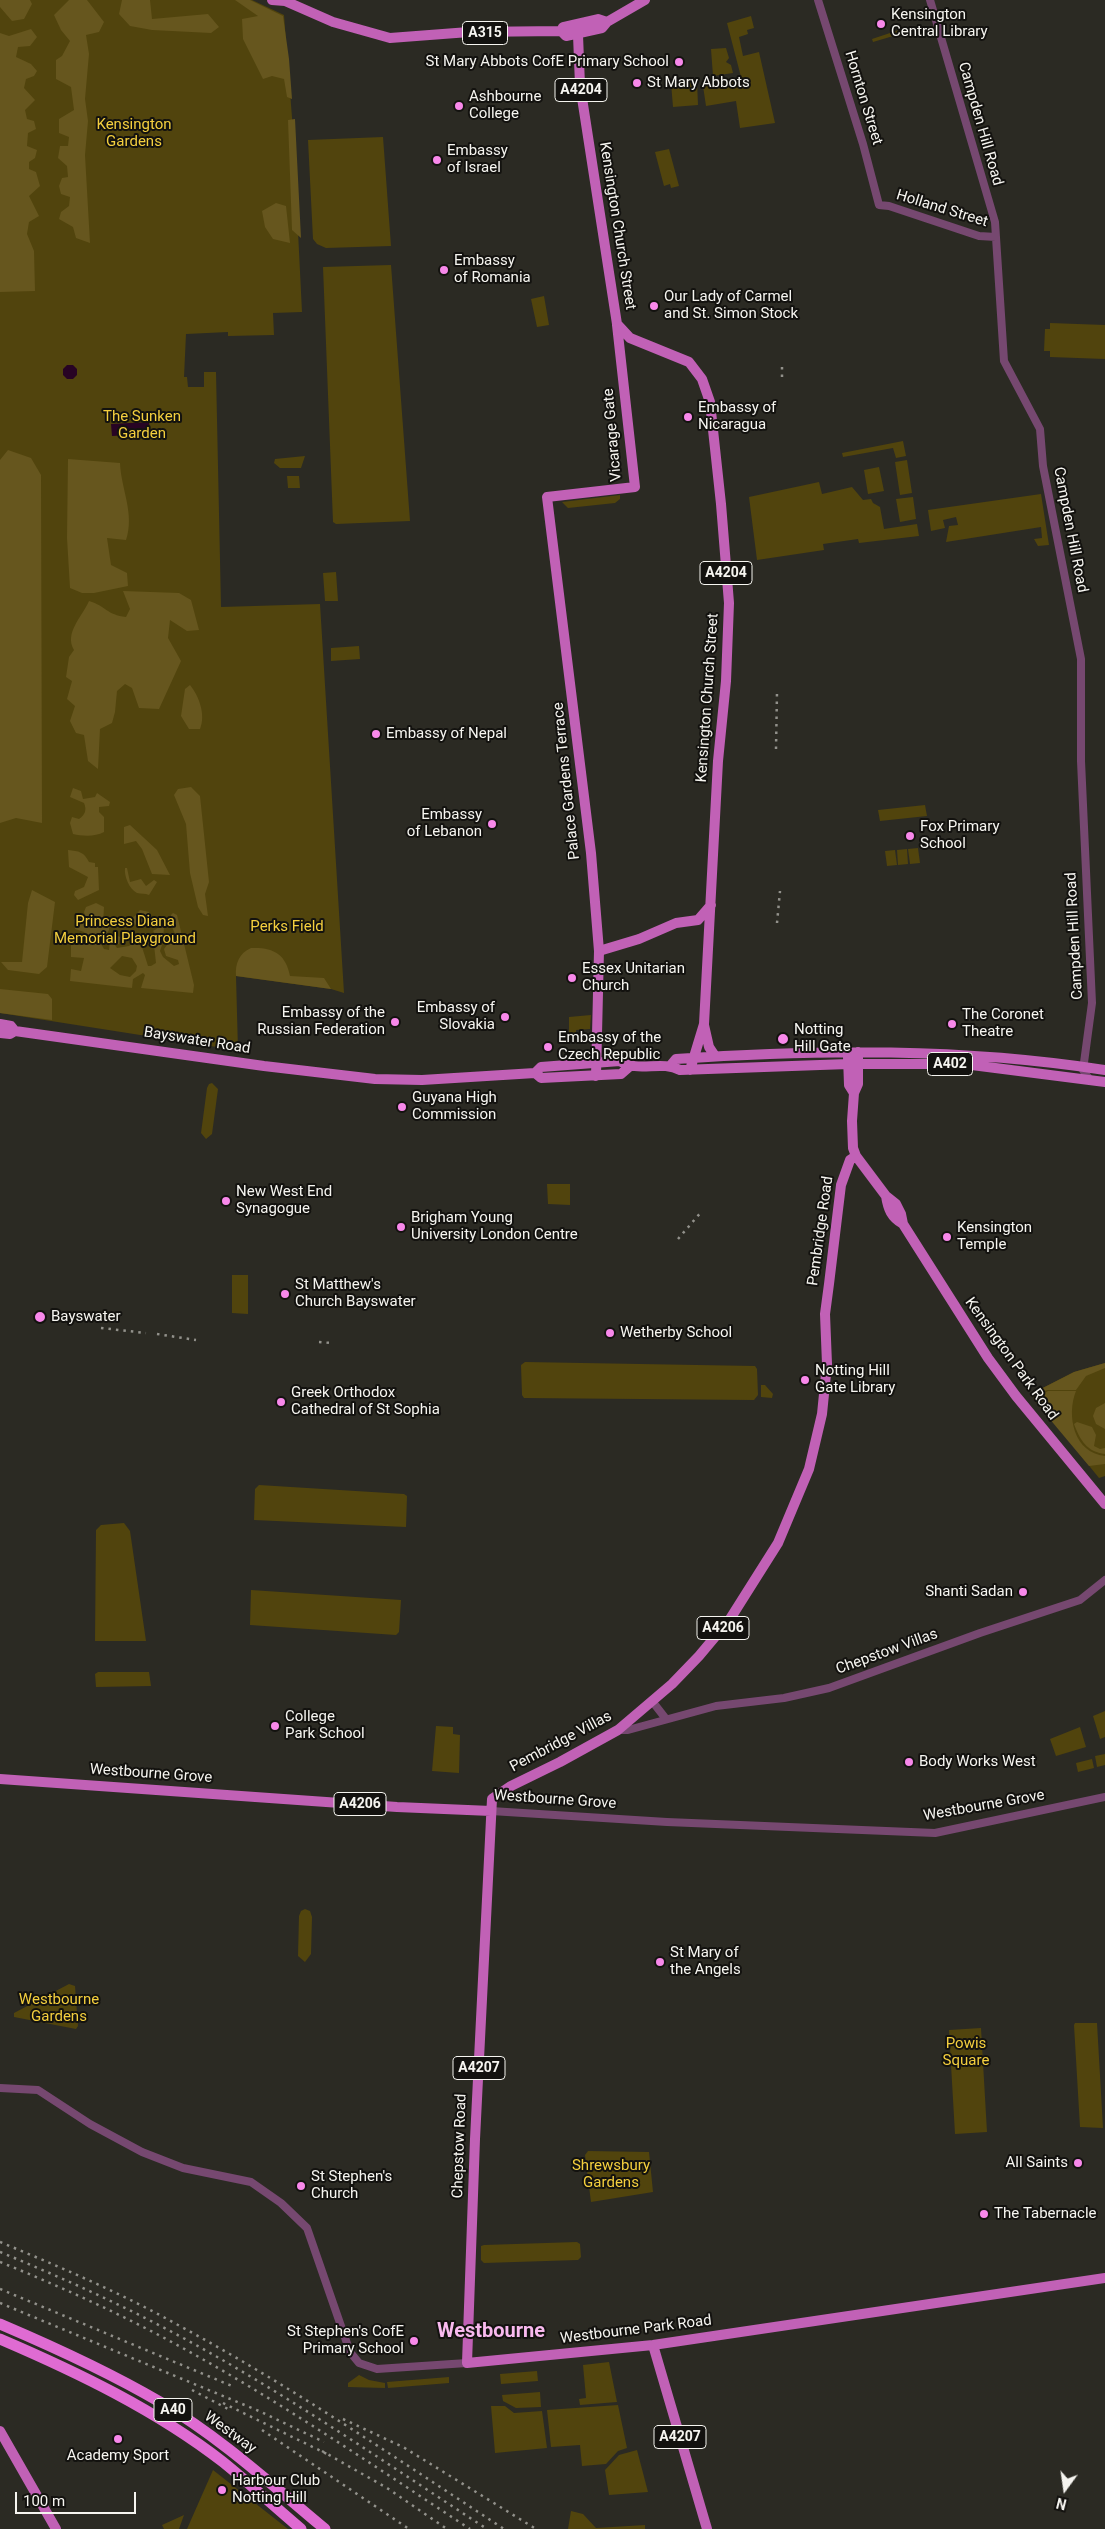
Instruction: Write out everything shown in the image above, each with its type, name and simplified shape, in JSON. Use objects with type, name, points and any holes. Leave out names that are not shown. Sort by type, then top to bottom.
[{"type":"highway","name":"Westway","points":[[0,2324],[72,2355],[161,2402],[240,2457],[325,2529]]},
{"type":"highway","name":"Westway","points":[[0,2339],[62,2366],[157,2418],[222,2462],[301,2529]]},
{"type":"main road","name":"A315","points":[[272,0],[287,2],[333,22],[390,38],[469,32],[563,29],[598,19],[607,22]]},
{"type":"main road","points":[[563,29],[578,34],[602,28],[607,22],[645,0]]},
{"type":"main road","points":[[578,34],[585,22]]},
{"type":"main road","name":"Kensington Church Street","points":[[578,34],[580,85],[617,324],[630,338],[689,362],[702,379],[710,402],[729,603],[726,681],[718,761],[704,1024],[690,1070]]},
{"type":"main road","name":"Vicarage Gate","points":[[547,497],[634,487],[617,324]]},
{"type":"main road","name":"Palace Gardens Terrace","points":[[547,497],[591,852],[599,951],[599,1023],[595,1064],[596,1076]]},
{"type":"main road","points":[[599,951],[639,939],[676,923],[698,920],[711,905]]},
{"type":"main road","points":[[698,920],[702,924],[708,939]]},
{"type":"main road","name":"Bayswater Road","points":[[0,1024],[11,1026],[15,1030],[260,1066],[375,1079],[422,1080],[535,1074]]},
{"type":"main road","name":"A4204","points":[[704,1024],[709,1047],[715,1056]]},
{"type":"main road","name":"Bayswater Road","points":[[0,1033],[10,1034],[15,1030]]},
{"type":"main road","points":[[853,1052],[849,1085],[854,1092],[852,1142],[856,1156]]},
{"type":"main road","name":"A402","points":[[671,1065],[676,1059],[715,1056],[853,1052],[955,1053],[1105,1070]]},
{"type":"main road","name":"A402","points":[[628,1067],[621,1074],[596,1076],[541,1078],[535,1074],[541,1067],[620,1061],[628,1067],[671,1065],[680,1070],[853,1064],[964,1064],[1105,1082]]},
{"type":"main road","name":"Kensington Park Road","points":[[856,1156],[886,1196],[896,1204],[901,1214],[902,1224],[988,1358],[1016,1396],[1105,1504]]},
{"type":"main road","name":"Pembridge Road","points":[[819,1425],[822,1414],[827,1350],[825,1314],[841,1185],[850,1160],[856,1156]]},
{"type":"main road","name":"Pembridge Villas","points":[[491,1811],[492,1799],[511,1786],[618,1730],[683,1673],[722,1629],[778,1543],[813,1456],[819,1425]]},
{"type":"main road","name":"Westbourne Grove","points":[[0,1779],[397,1807],[491,1811]]},
{"type":"main road","name":"Chepstow Road","points":[[467,2363],[475,2133],[491,1811]]},
{"type":"main road","name":"Westbourne Park Road","points":[[467,2363],[653,2345],[1105,2278]]},
{"type":"main road","name":"A4207","points":[[653,2345],[708,2529]]},
{"type":"main road","points":[[0,2431],[56,2529]]},
{"type":"street","name":"Hornton Street","points":[[818,0],[879,203]]},
{"type":"street","name":"Campden Hill Road","points":[[930,0],[995,222],[1004,361],[1040,429],[1043,466],[1081,659],[1081,761],[1092,1003],[1084,1067]]},
{"type":"street","name":"Holland Street","points":[[879,203],[979,236],[996,237]]},
{"type":"street","points":[[1084,1067],[1085,1074],[1090,1080]]},
{"type":"street","name":"Chepstow Villas","points":[[618,1730],[628,1730],[722,1705],[784,1698],[829,1688],[1080,1600],[1105,1580]]},
{"type":"street","points":[[652,1701],[666,1719]]},
{"type":"street","name":"Westbourne Grove","points":[[491,1811],[717,1824],[935,1833],[1105,1798]]},
{"type":"street","name":"Westbourne Park Road","points":[[0,2088],[38,2090],[90,2124],[142,2152],[183,2168],[251,2182],[281,2202],[307,2228],[350,2352],[359,2363],[377,2369],[467,2363]]},
{"type":"green space","name":"Kensington Gardens","points":[[0,0],[252,0],[284,15],[293,130],[302,312],[273,313],[274,335],[228,336],[228,332],[186,334],[184,377],[187,377],[188,387],[204,387],[204,372],[216,372],[221,607],[320,604],[344,993],[331,989],[236,976],[238,1050],[224,1045],[223,1048],[0,1013]]},
{"type":"green space","points":[[751,16],[754,28],[747,30],[748,34],[739,37],[743,56],[759,52],[775,123],[740,128],[736,101],[706,106],[703,86],[741,77],[727,23]]},
{"type":"green space","points":[[899,30],[900,34],[873,42],[872,39]]},
{"type":"green space","points":[[726,48],[729,58],[726,62],[731,65],[733,73],[713,76],[711,49]]},
{"type":"green space","points":[[697,81],[698,105],[673,107],[671,83]]},
{"type":"green space","points":[[383,137],[391,246],[326,248],[317,244],[313,239],[308,140]]},
{"type":"green space","points":[[669,149],[679,186],[671,188],[670,184],[664,186],[655,152]]},
{"type":"green space","points":[[391,265],[410,521],[336,524],[333,522],[323,267]]},
{"type":"green space","points":[[544,296],[549,325],[537,327],[531,299]]},
{"type":"green space","points":[[1050,323],[1105,325],[1105,359],[1050,357],[1050,351],[1044,351],[1045,329],[1050,329]]},
{"type":"green space","points":[[903,441],[906,456],[896,458],[893,448],[843,457],[842,453]]},
{"type":"green space","points":[[305,456],[301,468],[280,468],[274,463],[275,459]]},
{"type":"green space","points":[[907,460],[912,493],[900,495],[895,462]]},
{"type":"green space","points":[[879,467],[884,491],[868,494],[864,470]]},
{"type":"green space","points":[[287,476],[299,476],[300,488],[288,488]]},
{"type":"green space","points":[[819,482],[822,494],[852,487],[863,500],[871,499],[873,503],[880,507],[884,529],[917,524],[919,536],[859,543],[858,539],[823,544],[824,550],[757,560],[749,497]]},
{"type":"green space","points":[[1041,494],[1049,545],[1038,546],[1034,539],[1042,538],[1041,527],[946,542],[949,526],[958,525],[956,517],[943,520],[945,528],[931,531],[928,510]]},
{"type":"green space","points":[[620,495],[620,499],[615,503],[568,508],[562,502]]},
{"type":"green space","points":[[913,497],[916,519],[900,522],[896,499]]},
{"type":"green space","points":[[336,572],[338,601],[325,601],[323,573]]},
{"type":"green space","points":[[359,646],[360,659],[331,661],[331,648]]},
{"type":"green space","points":[[925,805],[927,816],[880,821],[878,810]]},
{"type":"green space","points":[[918,848],[920,863],[910,864],[908,849]]},
{"type":"green space","points":[[907,849],[908,864],[898,865],[897,850]]},
{"type":"green space","points":[[895,850],[897,865],[887,866],[885,851]]},
{"type":"green space","points":[[591,1015],[590,1029],[576,1030],[576,1033],[569,1033],[569,1017]]},
{"type":"green space","points":[[212,1083],[218,1089],[212,1134],[206,1139],[201,1133],[207,1088]]},
{"type":"green space","points":[[547,1184],[570,1184],[570,1205],[548,1204]]},
{"type":"green space","points":[[232,1275],[248,1275],[248,1314],[232,1313]]},
{"type":"green space","points":[[525,1362],[755,1366],[757,1369],[758,1395],[754,1400],[524,1398],[522,1395],[521,1365]]},
{"type":"green space","points":[[1105,1363],[1105,1476],[1099,1478],[1031,1394],[1074,1372]]},
{"type":"green space","points":[[761,1385],[765,1385],[773,1394],[772,1398],[761,1397]]},
{"type":"green space","points":[[259,1485],[404,1494],[407,1496],[406,1527],[254,1520],[255,1489]]},
{"type":"green space","points":[[124,1523],[130,1531],[146,1641],[95,1641],[96,1530],[101,1525]]},
{"type":"green space","points":[[251,1590],[401,1600],[399,1632],[396,1635],[250,1625]]},
{"type":"green space","points":[[98,1672],[149,1672],[151,1686],[96,1687],[95,1674]]},
{"type":"green space","points":[[1105,1711],[1105,1737],[1100,1739],[1093,1716]]},
{"type":"green space","points":[[436,1726],[453,1727],[453,1734],[460,1735],[459,1773],[432,1771]]},
{"type":"green space","points":[[1080,1727],[1086,1747],[1056,1756],[1050,1739]]},
{"type":"green space","points":[[1105,1754],[1105,1765],[1097,1767],[1095,1756]]},
{"type":"green space","points":[[1092,1759],[1094,1768],[1078,1772],[1076,1763]]},
{"type":"green space","points":[[305,1909],[310,1911],[312,1917],[311,1954],[305,1962],[298,1956],[299,1916],[301,1911]]},
{"type":"green space","name":"Westbourne Gardens","points":[[69,1984],[75,1986],[78,2026],[76,2029],[14,2017],[14,2013]]},
{"type":"green space","points":[[1075,2023],[1097,2023],[1103,2128],[1080,2127]]},
{"type":"green space","name":"Powis Square","points":[[981,2028],[987,2132],[955,2134],[949,2030]]},
{"type":"green space","name":"Shrewsbury Gardens","points":[[588,2151],[649,2152],[653,2192],[591,2202],[585,2155]]},
{"type":"green space","points":[[577,2242],[580,2244],[581,2257],[578,2260],[484,2263],[481,2260],[481,2246],[484,2245]]},
{"type":"green space","points":[[609,2362],[617,2402],[580,2405],[579,2399],[586,2398],[583,2365]]},
{"type":"green space","points":[[537,2371],[538,2381],[501,2384],[500,2374]]},
{"type":"green space","points":[[359,2375],[369,2380],[385,2383],[385,2388],[348,2387],[348,2383]]},
{"type":"green space","points":[[449,2377],[449,2383],[388,2388],[387,2382]]},
{"type":"green space","points":[[540,2392],[541,2407],[516,2408],[503,2401],[502,2395]]},
{"type":"green space","points":[[618,2405],[627,2448],[618,2451],[606,2464],[582,2466],[580,2445],[551,2447],[547,2410]]},
{"type":"green space","points":[[491,2406],[505,2406],[514,2413],[542,2411],[547,2448],[495,2453]]},
{"type":"green space","points":[[637,2450],[648,2492],[609,2495],[605,2470],[619,2455]]},
{"type":"green space","name":"Harbour Club Notting Hill","points":[[213,2470],[288,2529],[187,2529]]},
{"type":"green space","points":[[571,2511],[583,2514],[596,2528],[645,2525],[645,2529],[568,2529]]},
{"type":"green space","points":[[184,2515],[179,2529],[164,2529],[162,2525]]},
{"type":"shaded area","points":[[0,0],[30,0],[32,4],[24,19],[12,21],[0,7]]},
{"type":"shaded area","points":[[69,0],[87,0],[104,22],[99,32],[86,35],[89,54],[85,99],[88,121],[85,155],[90,243],[76,238],[73,227],[59,219],[61,212],[69,206],[70,197],[61,194],[59,186],[62,178],[68,177],[67,166],[58,158],[60,146],[68,146],[69,137],[59,133],[59,119],[74,110],[71,87],[56,79],[56,60],[62,56],[70,41],[61,30],[54,15]]},
{"type":"shaded area","points":[[122,0],[150,0],[152,19],[208,14],[219,27],[211,33],[152,30],[130,26],[119,14]]},
{"type":"shaded area","points":[[235,0],[250,0],[283,16],[292,99],[287,97],[284,79],[272,76],[263,79],[243,39],[242,19],[258,16]]},
{"type":"shaded area","points":[[31,29],[37,37],[30,46],[18,47],[16,57],[31,64],[37,71],[34,76],[26,79],[24,88],[35,100],[25,110],[27,119],[34,121],[36,129],[28,133],[27,146],[37,150],[35,158],[29,162],[29,169],[36,172],[40,186],[29,196],[39,216],[29,222],[27,234],[34,251],[35,291],[0,292],[0,33],[9,36]]},
{"type":"shaded area","points":[[295,119],[301,238],[292,230],[288,120]]},
{"type":"shaded area","points":[[276,203],[286,206],[290,243],[273,239],[265,227],[262,211]]},
{"type":"shaded area","points":[[67,365],[73,365],[77,369],[77,375],[73,379],[67,379],[63,375],[63,369]]},
{"type":"shaded area","points":[[149,422],[150,434],[112,436],[111,424]]},
{"type":"shaded area","points":[[8,450],[31,458],[41,475],[42,823],[16,818],[0,823],[0,460]]},
{"type":"shaded area","points":[[68,459],[120,463],[128,511],[128,530],[126,540],[107,538],[111,565],[127,573],[128,586],[94,593],[82,593],[70,588],[67,538]]},
{"type":"shaded area","points":[[123,591],[179,593],[191,600],[199,630],[187,631],[170,620],[168,638],[181,661],[159,709],[139,708],[132,688],[125,684],[117,691],[112,723],[100,729],[98,769],[88,761],[84,735],[76,733],[70,721],[75,706],[67,699],[72,681],[66,677],[69,657],[74,650],[71,644],[71,637],[75,625],[89,601],[110,612],[126,617],[130,609]]},
{"type":"shaded area","points":[[190,685],[201,706],[202,724],[200,729],[189,729],[181,716],[185,689]]},
{"type":"shaded area","points":[[191,787],[200,796],[209,882],[205,894],[208,916],[203,915],[198,907],[190,873],[186,824],[174,795],[178,789]]},
{"type":"shaded area","points":[[73,788],[81,791],[83,799],[95,797],[97,793],[110,802],[109,806],[99,807],[99,812],[104,817],[104,832],[88,836],[73,834],[70,823],[72,817],[79,819],[84,814],[85,808],[84,803],[70,797]]},
{"type":"shaded area","points":[[130,825],[157,850],[170,875],[152,874],[142,849],[136,841],[124,844],[124,827]]},
{"type":"shaded area","points":[[68,850],[81,853],[89,862],[95,863],[95,867],[98,867],[99,890],[78,900],[74,895],[75,891],[84,887],[88,877],[69,867]]},
{"type":"shaded area","points":[[125,868],[127,868],[130,882],[141,879],[146,886],[154,880],[157,882],[149,895],[137,893],[132,889],[126,878]]},
{"type":"shaded area","points":[[32,890],[55,902],[47,967],[39,974],[8,970],[1,962],[22,962],[28,903]]},
{"type":"shaded area","points":[[96,903],[104,907],[103,924],[109,927],[109,930],[101,944],[104,949],[109,950],[110,939],[113,938],[114,934],[120,937],[119,944],[115,945],[117,948],[129,946],[136,941],[142,947],[148,966],[156,963],[154,945],[162,945],[160,951],[163,957],[174,966],[179,964],[178,960],[166,956],[164,949],[175,934],[170,922],[171,915],[173,913],[177,915],[194,985],[193,993],[141,988],[145,975],[143,973],[133,979],[132,988],[70,981],[71,969],[81,971],[84,958],[71,957],[71,945],[80,945],[87,937],[84,932],[75,929],[74,919],[80,916],[86,919],[84,912],[86,907]],"holes":[[[122,956],[132,958],[137,966],[136,971],[130,977],[120,975],[110,968]]]},
{"type":"shaded area","points":[[140,910],[149,912],[150,920],[153,921],[151,924],[127,925]]},
{"type":"shaded area","points":[[161,926],[164,928],[163,938],[160,940],[153,931]]},
{"type":"shaded area","points":[[251,948],[266,949],[277,953],[285,962],[290,976],[324,978],[331,989],[236,976],[236,967],[239,959],[243,953]]},
{"type":"shaded area","points":[[0,989],[48,994],[52,999],[52,1020],[0,1013]]},
{"type":"shaded area","points":[[1105,1363],[1105,1368],[1086,1376],[1076,1390],[1047,1390],[1031,1397],[1031,1394],[1074,1372]]},
{"type":"shaded area","points":[[1048,1391],[1076,1391],[1072,1411],[1075,1432],[1086,1448],[1094,1453],[1105,1456],[1105,1464],[1089,1466],[1033,1399]]},
{"type":"shaded area","points":[[1105,1403],[1105,1429],[1096,1424],[1093,1416],[1096,1408]]},
{"type":"shaded area","points":[[1077,1422],[1092,1427],[1096,1435],[1094,1446],[1100,1449],[1105,1448],[1105,1454],[1093,1451],[1085,1444],[1074,1424]]},
{"type":"railway","points":[[782,366],[782,377]]},
{"type":"railway","points":[[776,749],[777,692]]},
{"type":"railway","points":[[777,923],[780,891]]},
{"type":"railway","points":[[678,1239],[702,1211]]},
{"type":"railway","points":[[101,1328],[146,1333]]},
{"type":"railway","points":[[157,1334],[196,1340]]},
{"type":"railway","points":[[319,1342],[331,1343]]},
{"type":"railway","points":[[0,2242],[112,2291],[220,2348],[343,2424],[504,2529]]},
{"type":"railway","points":[[0,2252],[108,2300],[213,2354],[332,2427],[487,2529]]},
{"type":"railway","points":[[0,2262],[64,2289],[148,2329],[207,2362],[321,2431],[470,2529]]},
{"type":"railway","points":[[0,2289],[232,2386]]},
{"type":"railway","points":[[0,2303],[259,2411],[324,2442]]},
{"type":"railway","points":[[192,2390],[228,2409]]},
{"type":"railway","points":[[223,2403],[327,2454]]},
{"type":"railway","points":[[343,2419],[403,2447],[536,2529]]},
{"type":"railway","points":[[262,2430],[409,2529]]},
{"type":"railway","points":[[322,2451],[387,2488],[447,2529]]},
{"type":"place","name":"Kensington Central Library","points":[[881,24]]},
{"type":"place","name":"St Mary Abbots CofE Primary School","points":[[679,62]]},
{"type":"place","name":"St Mary Abbots","points":[[637,83]]},
{"type":"place","name":"Ashbourne College","points":[[459,106]]},
{"type":"place","name":"Embassy of Israel","points":[[437,160]]},
{"type":"place","name":"Embassy of Romania","points":[[444,270]]},
{"type":"place","name":"Our Lady of Carmel and St. Simon Stock","points":[[654,306]]},
{"type":"place","name":"Embassy of Nicaragua","points":[[688,417]]},
{"type":"place","name":"Embassy of Nepal","points":[[376,734]]},
{"type":"place","name":"Embassy of Lebanon","points":[[492,824]]},
{"type":"place","name":"Fox Primary School","points":[[910,836]]},
{"type":"place","name":"Essex Unitarian Church","points":[[572,978]]},
{"type":"place","name":"Embassy of Slovakia","points":[[505,1017]]},
{"type":"place","name":"Embassy of the Russian Federation","points":[[395,1022]]},
{"type":"place","name":"The Coronet Theatre","points":[[952,1024]]},
{"type":"place","name":"Notting Hill Gate","points":[[783,1039]]},
{"type":"place","name":"Embassy of the Czech Republic","points":[[548,1047]]},
{"type":"place","name":"Guyana High Commission","points":[[402,1107]]},
{"type":"place","name":"New West End Synagogue","points":[[226,1201]]},
{"type":"place","name":"Brigham Young University London Centre","points":[[401,1227]]},
{"type":"place","name":"Kensington Temple","points":[[947,1237]]},
{"type":"place","name":"St Matthew's Church Bayswater","points":[[285,1294]]},
{"type":"place","name":"Bayswater","points":[[40,1317]]},
{"type":"place","name":"Wetherby School","points":[[610,1333]]},
{"type":"place","name":"Notting Hill Gate Library","points":[[805,1380]]},
{"type":"place","name":"Greek Orthodox Cathedral of St Sophia","points":[[281,1402]]},
{"type":"place","name":"Shanti Sadan","points":[[1023,1592]]},
{"type":"place","name":"College Park School","points":[[275,1726]]},
{"type":"place","name":"Body Works West","points":[[909,1762]]},
{"type":"place","name":"St Mary of the Angels","points":[[660,1962]]},
{"type":"place","name":"All Saints","points":[[1078,2163]]},
{"type":"place","name":"St Stephen's Church","points":[[301,2186]]},
{"type":"place","name":"The Tabernacle","points":[[984,2214]]},
{"type":"place","name":"St Stephen's CofE Primary School","points":[[414,2341]]},
{"type":"place","name":"Academy Sport","points":[[118,2439]]},
{"type":"place","name":"Harbour Club Notting Hill","points":[[222,2490]]},
{"type":"district","name":"Westbourne","points":[[491,2332]]},
{"type":"park label","name":"The Sunken Garden","points":[[142,426]]},
{"type":"park label","name":"Perks Field","points":[[287,927]]},
{"type":"park label","name":"Princess Diana Memorial Playground","points":[[125,930]]}]
